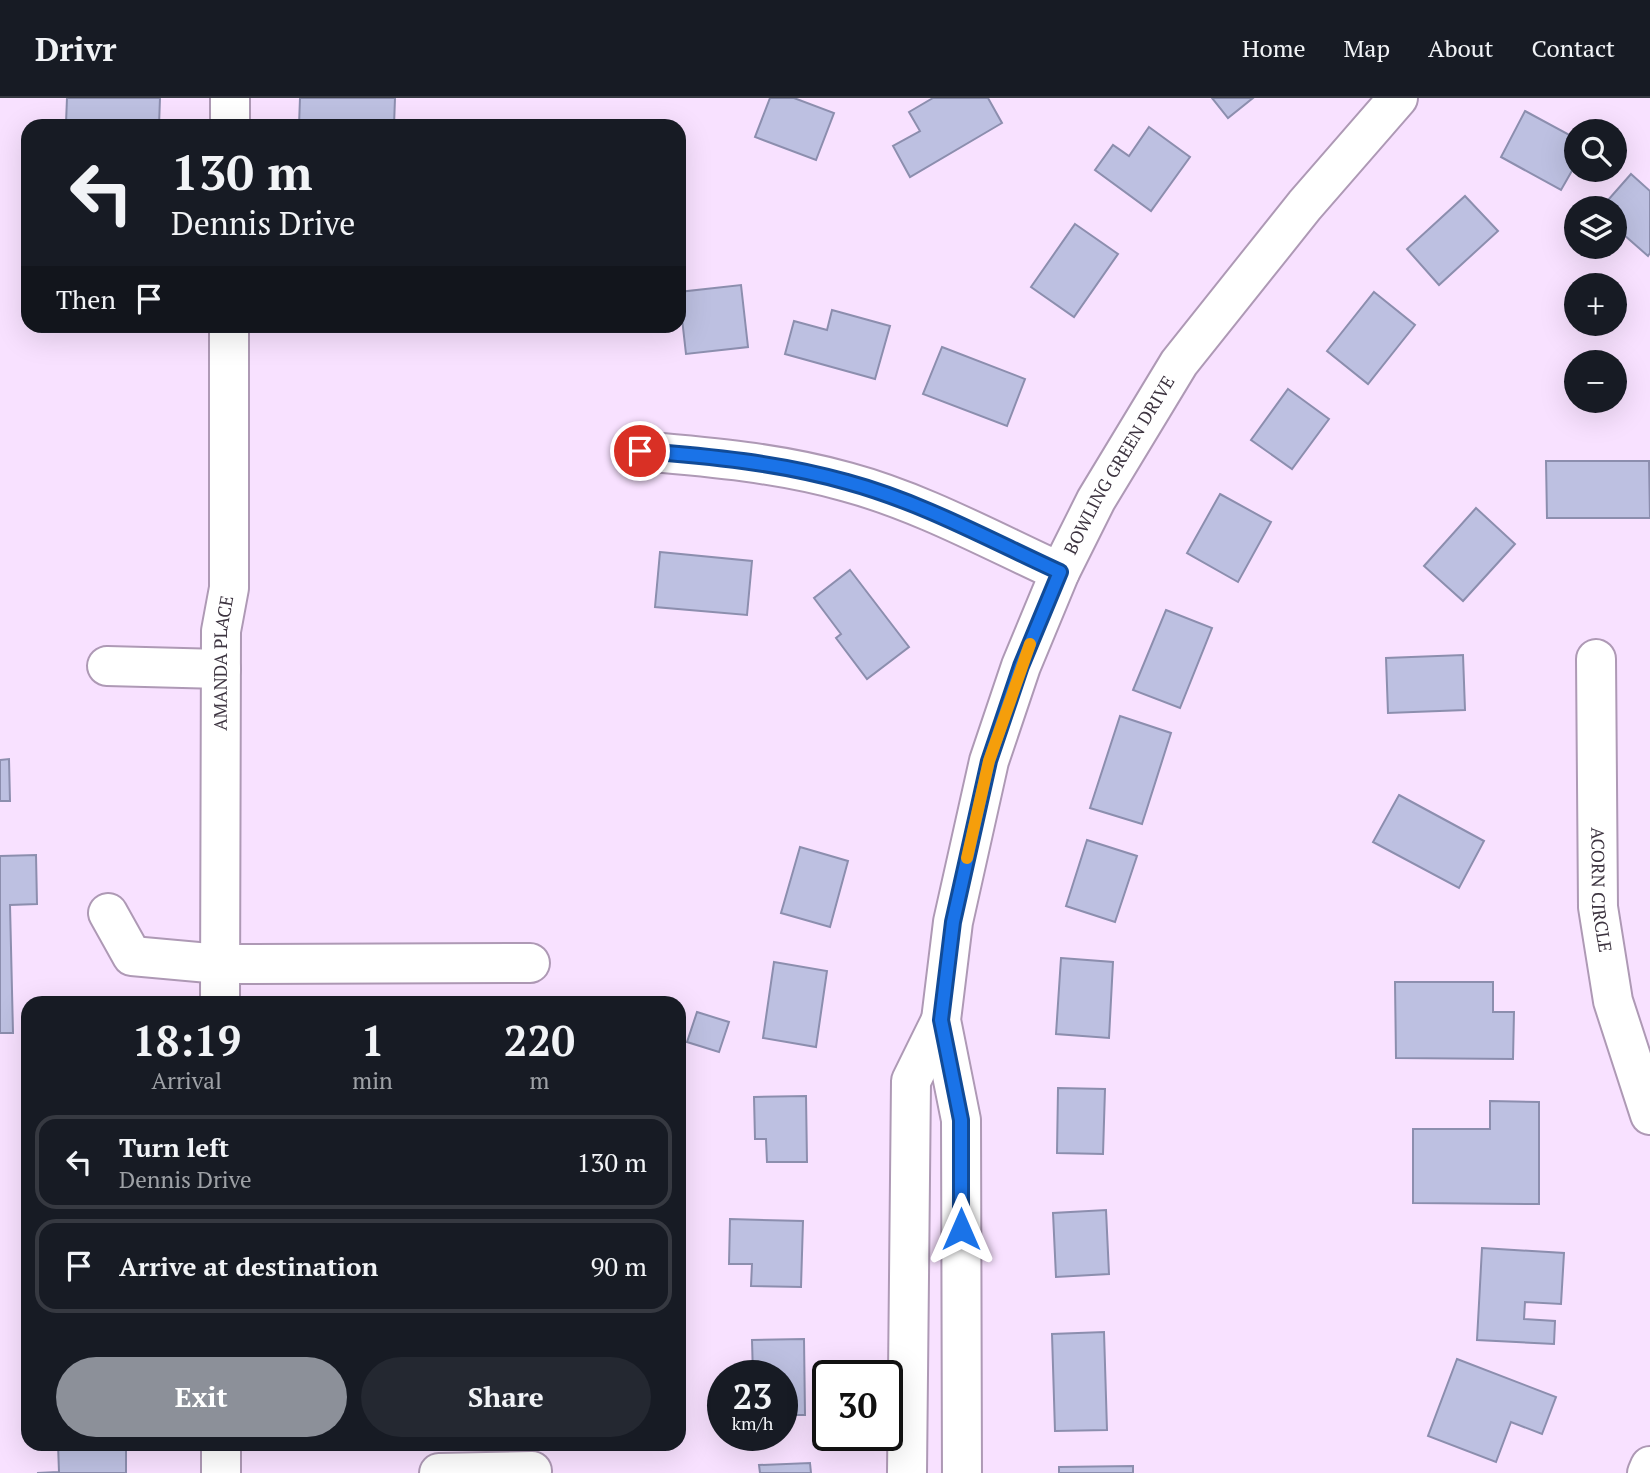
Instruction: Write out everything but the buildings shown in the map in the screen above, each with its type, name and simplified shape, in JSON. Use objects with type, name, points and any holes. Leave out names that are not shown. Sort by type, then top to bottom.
[{"type":"street","points":[[230,98],[230,119]]},
{"type":"street","name":"BOWLING GREEN DRIVE","points":[[962,1473],[961,1120],[941,1020],[953,922],[989,761],[1021,666],[1060,572],[1096,499],[1179,363],[1305,205],[1398,98]]},
{"type":"street","name":"AMANDA PLACE","points":[[220,996],[221,631],[229,588],[229,333]]},
{"type":"street","points":[[640,451],[739,459],[847,482],[917,506],[1060,572]]},
{"type":"street","name":"ACORN CIRCLE","points":[[1596,659],[1598,907],[1614,1001],[1650,1115]]},
{"type":"street","points":[[107,666],[221,668]]},
{"type":"street","points":[[108,913],[132,956],[220,964],[530,963]]},
{"type":"street","name":"BOWLING GREEN DRIVE","points":[[907,1473],[911,1081],[941,1020]]},
{"type":"street","points":[[221,1451],[221,1473]]},
{"type":"street","points":[[1647,1473],[1650,1466]]},
{"type":"street","points":[[439,1473],[532,1471]]},
{"type":"slow traffic","points":[[967,858],[989,761],[1030,644]]},
{"type":"route","points":[[640,451],[739,459],[847,482],[917,506],[1060,572],[1021,666],[989,761],[953,922],[941,1020],[961,1120],[961,1229]]}]
